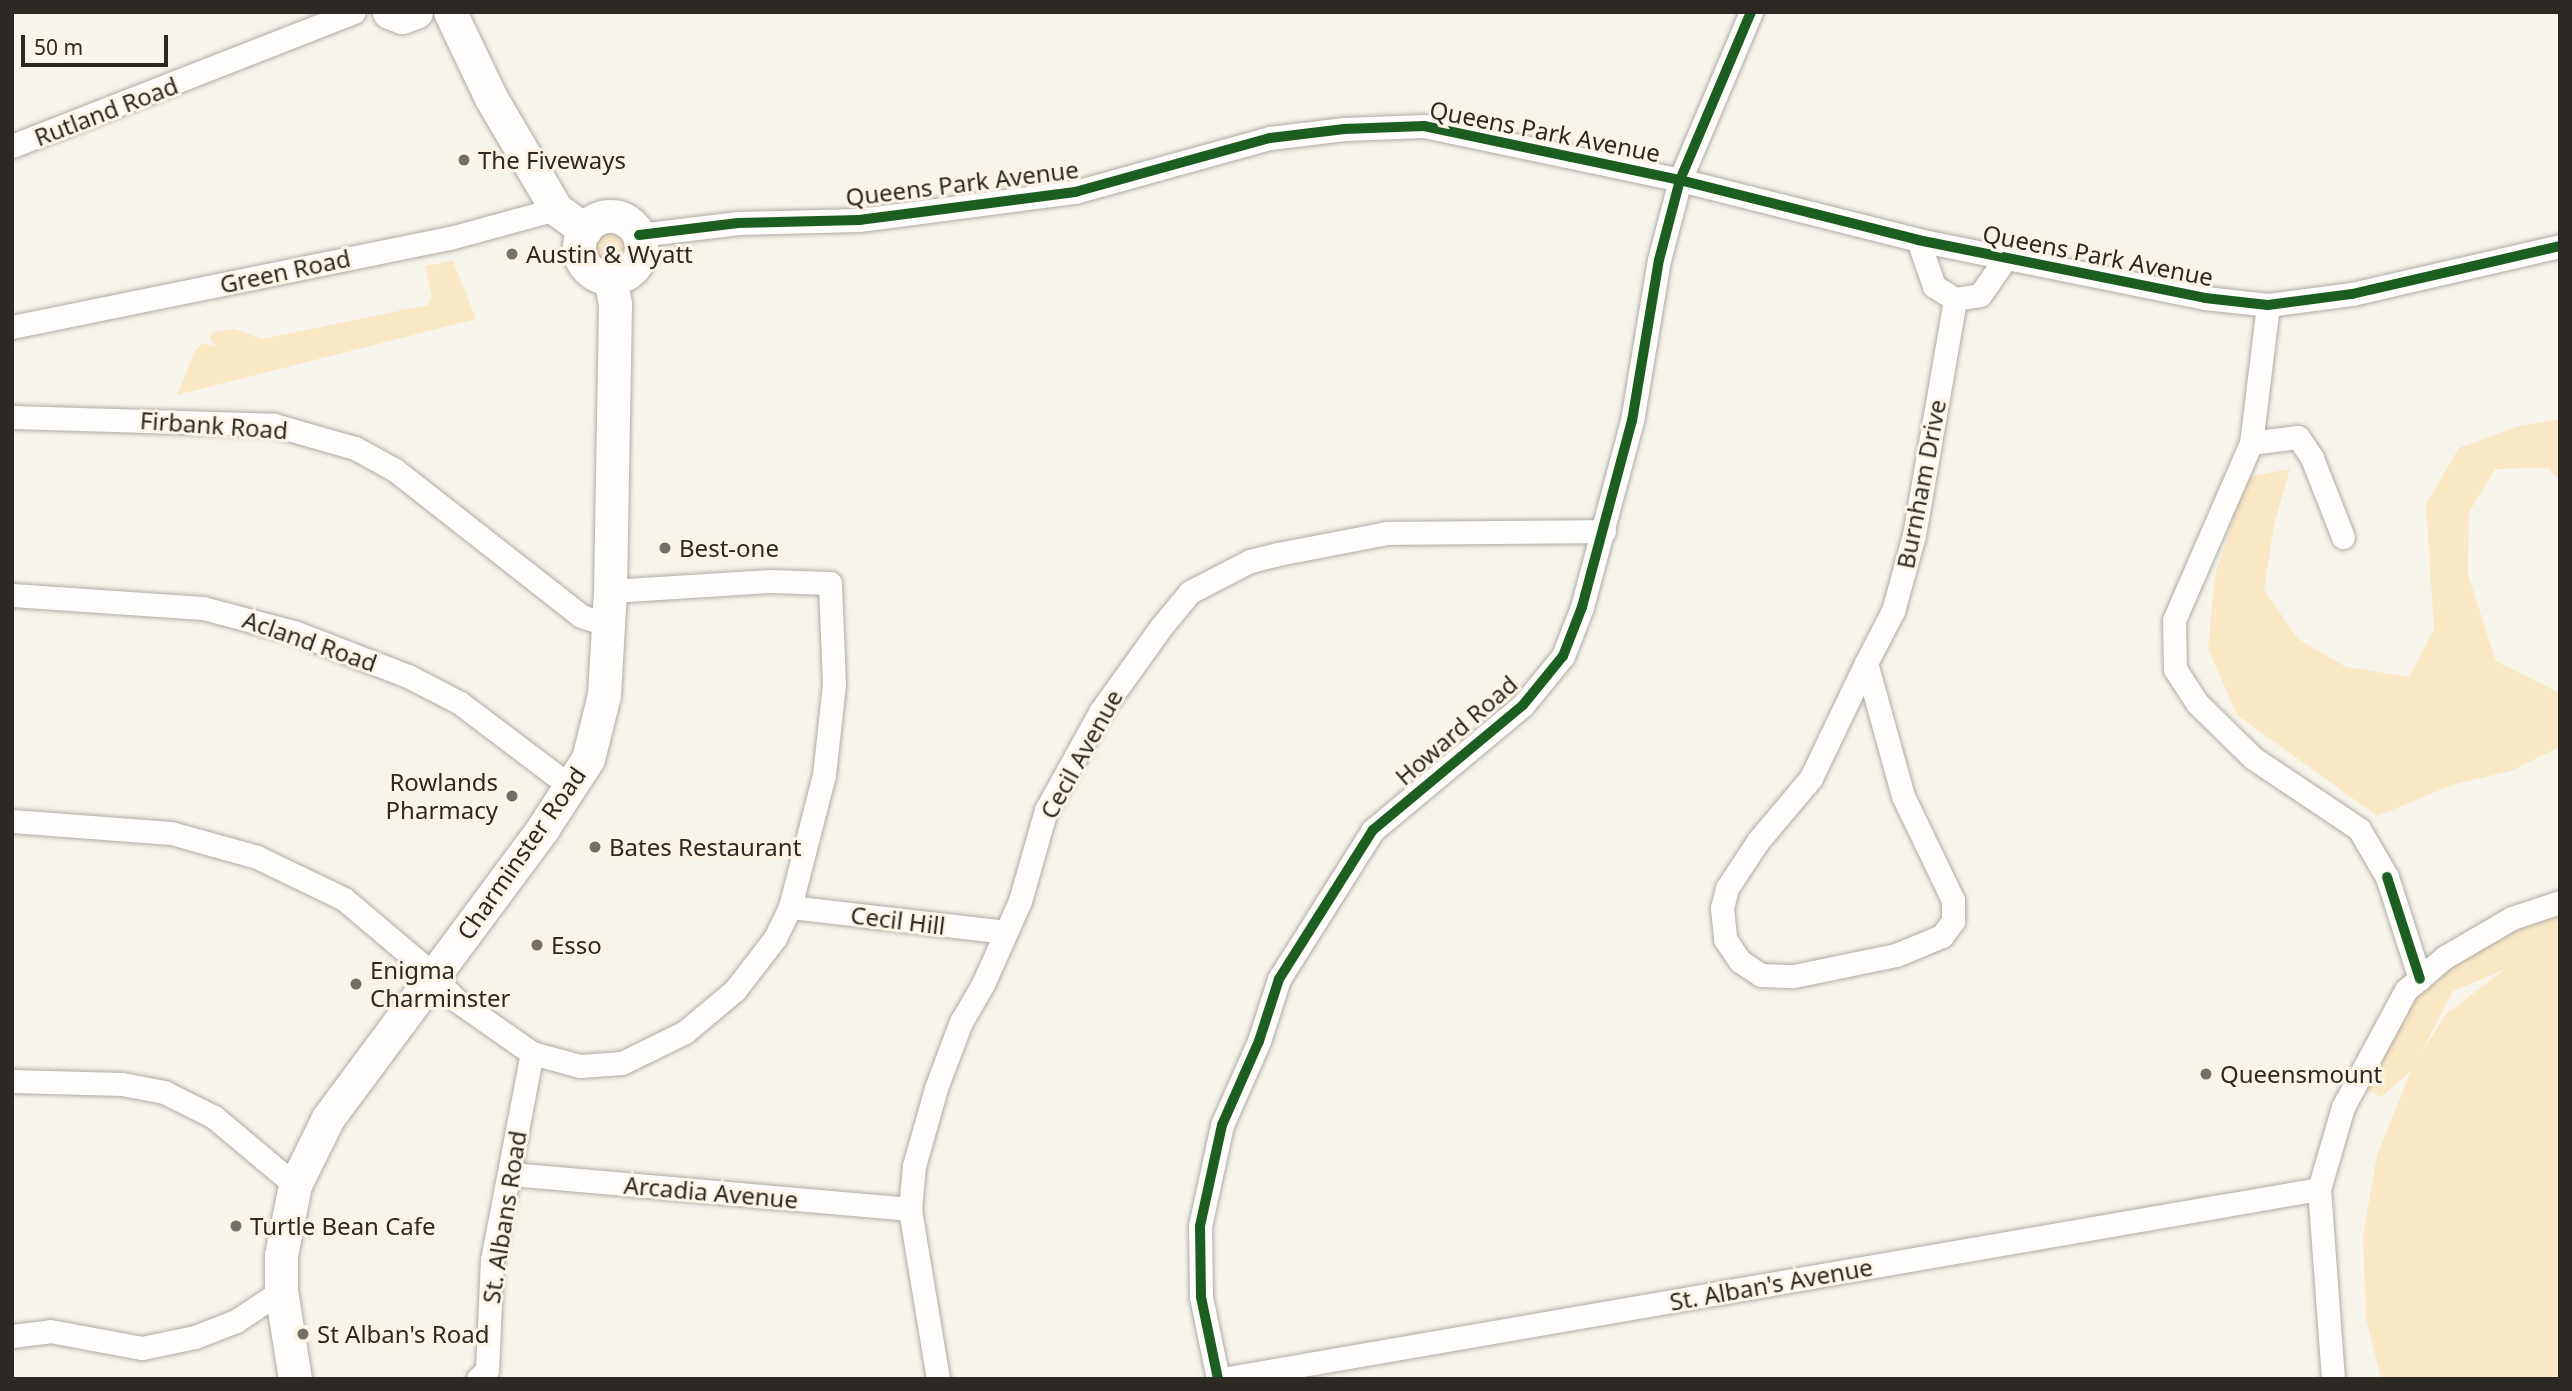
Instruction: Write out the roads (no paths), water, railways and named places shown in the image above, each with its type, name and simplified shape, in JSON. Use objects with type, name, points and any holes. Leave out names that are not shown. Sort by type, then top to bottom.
[{"type":"main road","points":[[389,12],[401,17],[416,12]]},
{"type":"main road","points":[[450,12],[491,98],[556,209],[585,230]]},
{"type":"main road","points":[[614,217],[625,220],[639,235],[641,252],[636,264],[629,272],[610,278],[597,276],[581,260],[579,247],[585,230],[598,218],[614,217]]},
{"type":"main road","name":"Charminster Road","points":[[295,1379],[281,1292],[281,1255],[295,1185],[328,1118],[433,978],[571,787],[588,759],[604,695],[610,591],[615,304],[610,278]]},
{"type":"street","name":"Rutland Road","points":[[12,146],[354,12]]},
{"type":"street","name":"Howard Road","points":[[1220,1379],[1201,1297],[1200,1226],[1222,1125],[1259,1041],[1279,979],[1373,830],[1523,705],[1563,656],[1604,531],[1632,421],[1658,261],[1680,180],[1751,12]]},
{"type":"street","name":"Queens Park Avenue","points":[[639,235],[738,222],[859,220],[1075,192],[1270,138],[1344,129],[1424,127],[1680,180],[1918,240],[2006,259],[2205,298],[2268,305],[2352,294],[2560,246]]},
{"type":"street","name":"Green Road","points":[[12,327],[450,238],[556,209]]},
{"type":"street","points":[[1918,240],[1934,286],[1955,299],[1980,295],[2006,259]]},
{"type":"street","name":"Burnham Drive","points":[[1866,663],[1903,796],[1954,900],[1952,921],[1942,936],[1896,955],[1794,976],[1761,975],[1740,961],[1725,939],[1722,908],[1727,888],[1752,849],[1811,778],[1866,663],[1894,611],[1914,535],[1955,299]]},
{"type":"street","points":[[2268,305],[2251,443],[2174,621],[2175,669],[2197,703],[2253,758],[2358,829],[2386,877],[2420,979]]},
{"type":"street","name":"Firbank Road","points":[[12,417],[274,425],[345,444],[396,470],[580,616],[608,625]]},
{"type":"street","points":[[2251,443],[2298,437],[2312,458],[2343,537]]},
{"type":"street","name":"Cecil Avenue","points":[[938,1379],[910,1209],[914,1166],[944,1061],[1020,901],[1046,810],[1100,712],[1190,592],[1250,561],[1387,533],[1604,531]]},
{"type":"street","points":[[12,821],[171,833],[257,857],[344,899],[465,1007],[532,1053],[580,1066],[622,1063],[685,1032],[755,966],[790,907],[824,775],[834,684],[830,583],[760,582],[610,591]]},
{"type":"street","name":"Acland Road","points":[[12,595],[203,608],[294,632],[408,676],[460,704],[571,787]]},
{"type":"street","points":[[2333,1379],[2319,1189],[2343,1107],[2406,990],[2445,957],[2512,918],[2560,902]]},
{"type":"street","name":"Cecil Hill","points":[[790,907],[1006,932]]},
{"type":"street","name":"St. Albans Road","points":[[478,1379],[487,1370],[492,1260],[511,1174],[532,1053]]},
{"type":"street","points":[[12,1081],[122,1084],[164,1092],[214,1117],[295,1185]]},
{"type":"street","name":"Arcadia Avenue","points":[[511,1174],[910,1209]]},
{"type":"street","name":"St. Alban's Avenue","points":[[1220,1379],[2319,1189]]},
{"type":"street","points":[[12,1336],[50,1331],[142,1348],[195,1337],[236,1321],[281,1292]]},
{"type":"place","name":"The Fiveways","points":[[464,160]]},
{"type":"place","name":"Austin & Wyatt","points":[[512,254]]},
{"type":"place","name":"Best-one","points":[[665,548]]},
{"type":"place","name":"Rowlands Pharmacy","points":[[512,796]]},
{"type":"place","name":"Bates Restaurant","points":[[595,847]]},
{"type":"place","name":"Esso","points":[[537,945]]},
{"type":"place","name":"Enigma Charminster","points":[[356,984]]},
{"type":"place","name":"Queensmount","points":[[2206,1074]]},
{"type":"place","name":"Turtle Bean Cafe","points":[[236,1226]]},
{"type":"place","name":"St Alban's Road","points":[[303,1334]]}]
